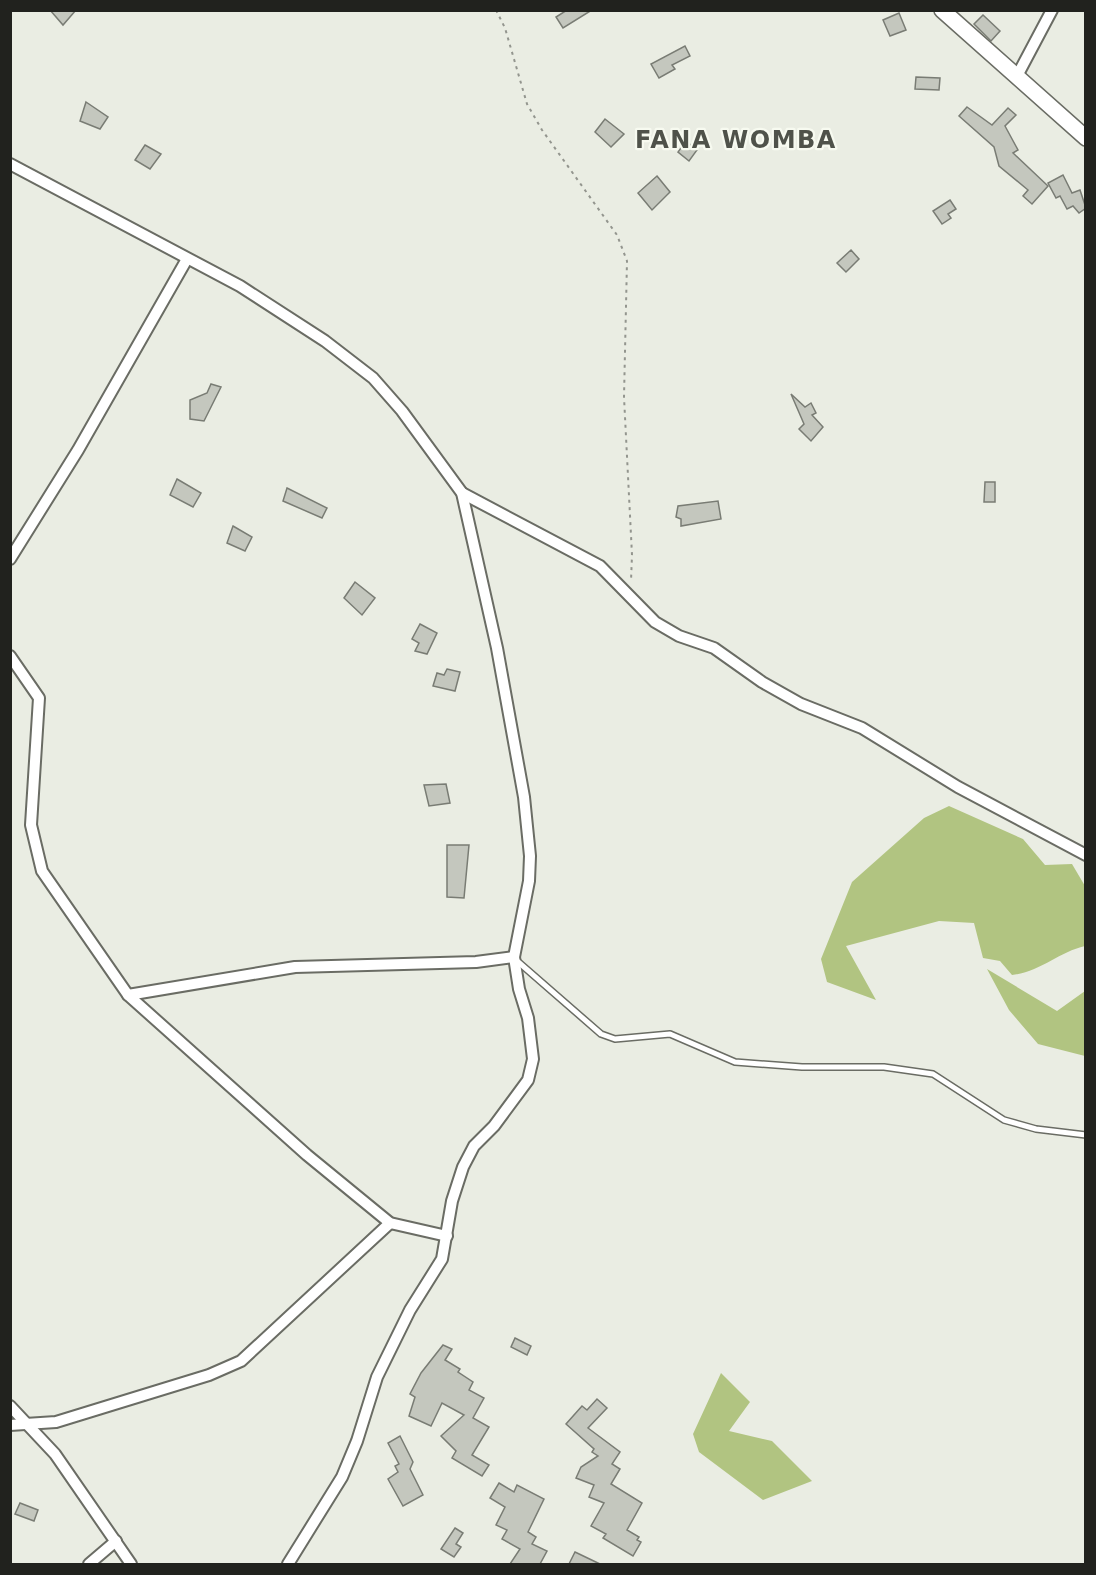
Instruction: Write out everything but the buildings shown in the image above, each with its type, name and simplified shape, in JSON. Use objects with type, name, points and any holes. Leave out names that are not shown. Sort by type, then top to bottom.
[{"type":"main road","points":[[942,10],[1086,138]]},
{"type":"street","points":[[1016,78],[1052,10]]},
{"type":"street","points":[[10,164],[240,286],[325,341],[373,378],[402,411],[462,493],[497,648],[524,797],[530,856],[529,881],[514,957],[532,1038],[531,1069],[523,1087],[494,1126],[474,1146],[463,1167],[452,1201],[442,1259],[410,1310],[377,1377],[350,1462],[288,1564]]},
{"type":"street","points":[[10,559],[78,450],[187,259]]},
{"type":"street","points":[[462,493],[600,566],[655,622],[679,636],[714,648],[762,682],[801,704],[862,728],[958,787],[1086,855]]},
{"type":"street","points":[[10,656],[39,698],[31,825],[42,871],[128,995],[307,1155],[390,1223],[447,1236]]},
{"type":"street","points":[[128,995],[295,967],[476,962],[514,957]]},
{"type":"street","points":[[10,1425],[27,1426],[56,1422],[209,1375],[242,1361],[390,1223]]},
{"type":"street","points":[[10,1406],[55,1454],[131,1564]]},
{"type":"street","points":[[89,1564],[116,1541]]},
{"type":"lane","points":[[514,957],[601,1034],[615,1038],[670,1034],[735,1062],[802,1067],[884,1067],[933,1074],[1004,1120],[1036,1129],[1086,1135]]},
{"type":"path","points":[[496,10],[506,28],[527,104],[542,130],[617,235],[627,261],[624,397],[632,555],[630,596]]},
{"type":"green space","points":[[949,806],[1023,839],[1045,865],[1072,864],[1085,886],[1085,946],[1032,970],[1012,975],[1000,961],[983,958],[974,923],[939,921],[846,946],[876,1000],[827,982],[821,959],[852,882],[924,818]]},
{"type":"green space","points":[[987,969],[1057,1011],[1085,991],[1085,1056],[1038,1044],[1009,1010]]},
{"type":"green space","points":[[721,1373],[750,1402],[729,1431],[772,1441],[812,1481],[763,1500],[699,1452],[693,1434]]},
{"type":"district","name":"FANA WOMBA","points":[[736,140]]}]
